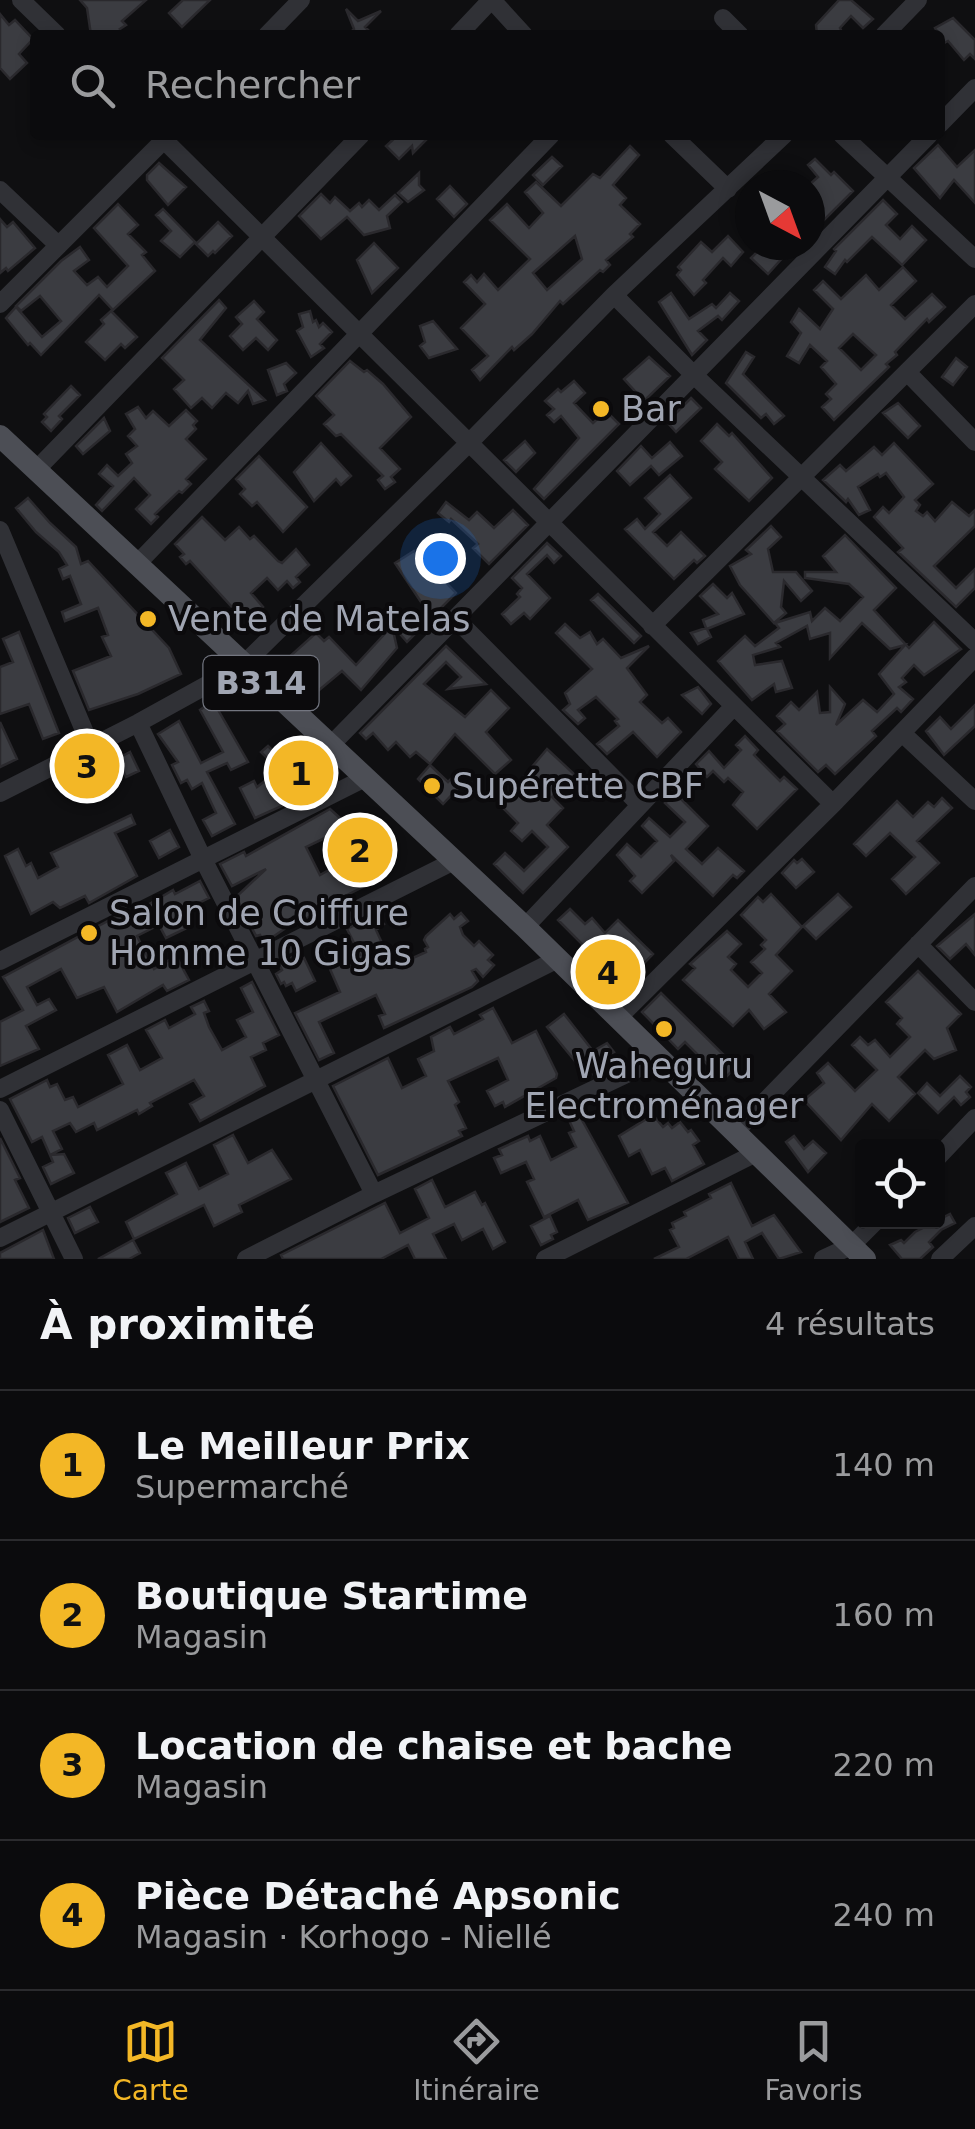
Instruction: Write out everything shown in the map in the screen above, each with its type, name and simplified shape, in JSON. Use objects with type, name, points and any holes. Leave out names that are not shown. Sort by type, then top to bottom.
[{"type":"main road","name":"B314","points":[[0,436],[558,958],[858,1252]]},
{"type":"street","points":[[21,0],[52,30]]},
{"type":"street","points":[[272,30],[301,0]]},
{"type":"street","points":[[463,30],[492,0],[519,30]]},
{"type":"street","points":[[889,30],[918,0]]},
{"type":"street","points":[[723,18],[735,30]]},
{"type":"street","points":[[945,119],[975,88]]},
{"type":"street","points":[[0,304],[161,140]]},
{"type":"street","points":[[167,140],[833,804]]},
{"type":"street","points":[[36,470],[356,140]]},
{"type":"street","points":[[136,565],[547,140]]},
{"type":"street","points":[[677,140],[728,188]]},
{"type":"street","points":[[0,792],[138,724],[243,666],[614,295],[779,140]]},
{"type":"street","points":[[847,140],[975,260]]},
{"type":"street","points":[[329,747],[925,140]]},
{"type":"street","points":[[0,190],[58,245]]},
{"type":"street","points":[[614,295],[975,642]]},
{"type":"street","points":[[652,626],[975,304]]},
{"type":"street","points":[[908,372],[975,442]]},
{"type":"street","points":[[0,530],[91,747]]},
{"type":"street","points":[[455,618],[640,806]]},
{"type":"street","points":[[618,1018],[975,657]]},
{"type":"street","points":[[525,927],[734,706]]},
{"type":"street","points":[[138,724],[374,1194]]},
{"type":"street","points":[[902,733],[975,801]]},
{"type":"street","points":[[0,961],[363,779]]},
{"type":"street","points":[[0,1089],[454,861]]},
{"type":"street","points":[[735,1132],[975,886]]},
{"type":"street","points":[[918,944],[975,1002]]},
{"type":"street","points":[[0,1238],[558,958]]},
{"type":"street","points":[[248,1258],[660,1058]]},
{"type":"street","points":[[0,1110],[74,1259]]},
{"type":"street","points":[[945,1149],[975,1118]]},
{"type":"street","points":[[545,1259],[756,1153]]},
{"type":"street","points":[[940,1259],[975,1226]]},
{"type":"street","points":[[823,1259],[858,1252],[871,1229]]},
{"type":"building","points":[[80,0],[146,0],[122,21],[126,25],[121,30],[90,30],[87,8]]},
{"type":"building","points":[[183,0],[210,0],[182,27],[169,13]]},
{"type":"building","points":[[839,0],[851,0],[873,19],[863,28],[851,16],[841,30],[816,30],[816,25]]},
{"type":"building","points":[[346,9],[358,21],[381,11],[365,27],[368,30],[354,29]]},
{"type":"building","points":[[0,14],[9,25],[15,20],[30,36],[30,42],[19,54],[27,63],[10,79],[0,68]]},
{"type":"building","points":[[953,18],[975,40],[975,59],[970,54],[964,60],[948,41],[945,42],[945,30],[935,28]]},
{"type":"building","points":[[393,140],[426,140],[413,153],[412,146],[399,159],[386,146]]},
{"type":"building","points":[[938,145],[957,167],[975,150],[975,203],[954,180],[940,198],[914,168]]},
{"type":"building","points":[[630,146],[639,155],[613,185],[626,198],[620,205],[640,224],[630,234],[633,237],[606,260],[610,265],[603,272],[600,270],[563,304],[560,301],[532,334],[514,350],[512,347],[480,380],[472,370],[488,356],[461,328],[485,304],[464,282],[471,275],[477,282],[484,274],[498,290],[530,259],[490,220],[507,204],[529,228],[543,213],[525,192],[536,182],[561,206],[593,174],[600,178]],"holes":[[[575,236],[582,259],[547,290],[533,273]]]},
{"type":"building","points":[[552,157],[562,166],[543,185],[533,175]]},
{"type":"building","points":[[815,159],[853,191],[825,219],[825,170],[812,170],[808,165]]},
{"type":"building","points":[[159,163],[186,187],[168,205],[147,180]]},
{"type":"building","points":[[419,173],[419,185],[424,190],[408,202],[398,193]]},
{"type":"building","points":[[450,186],[467,204],[454,217],[437,199]]},
{"type":"building","points":[[321,194],[330,203],[335,197],[350,211],[369,200],[379,210],[395,195],[402,202],[387,216],[390,228],[364,235],[347,217],[321,239],[299,216]]},
{"type":"building","points":[[883,200],[897,214],[886,225],[900,239],[912,226],[926,240],[902,265],[872,237],[835,274],[825,267],[834,249]]},
{"type":"building","points":[[118,204],[138,225],[128,234],[146,252],[142,255],[155,271],[113,310],[99,295],[41,355],[6,318],[16,307],[42,337],[61,321],[40,296],[21,311],[16,306],[80,247],[89,260],[74,271],[87,285],[98,277],[107,287],[128,266],[94,228]]},
{"type":"building","points":[[163,209],[195,242],[180,257],[161,241],[171,231],[156,215]]},
{"type":"building","points":[[0,219],[7,227],[13,222],[35,248],[8,271],[6,268],[0,273]]},
{"type":"building","points":[[218,222],[232,236],[208,256],[196,244]]},
{"type":"building","points":[[728,236],[735,243],[736,260],[731,266],[723,258],[694,295],[677,275],[681,270],[678,267],[701,242],[712,252]]},
{"type":"building","points":[[374,243],[398,268],[372,293],[357,260]]},
{"type":"building","points":[[753,260],[781,260],[768,274]]},
{"type":"building","points":[[903,267],[916,281],[891,305],[905,319],[932,294],[945,307],[929,322],[927,319],[895,352],[897,355],[886,364],[889,367],[834,420],[822,407],[831,399],[826,394],[836,384],[821,367],[827,361],[810,345],[799,363],[787,356],[801,333],[791,322],[799,309],[820,329],[833,309],[814,290],[823,281],[841,299],[866,275],[879,290]],"holes":[[[853,334],[876,355],[861,370],[839,348]]]},
{"type":"building","points":[[671,293],[689,319],[712,304],[716,308],[730,293],[739,301],[722,320],[718,316],[698,331],[707,340],[692,355],[659,302]]},
{"type":"building","points":[[219,300],[226,308],[200,340],[265,400],[253,404],[248,391],[238,403],[226,393],[212,408],[202,398],[191,408],[174,389],[184,380],[162,358]]},
{"type":"building","points":[[254,301],[264,312],[257,319],[277,340],[268,350],[256,338],[243,350],[230,336],[242,324],[236,317]]},
{"type":"building","points":[[111,311],[137,337],[125,348],[121,344],[105,360],[86,342]]},
{"type":"building","points":[[310,311],[313,322],[316,320],[319,327],[323,323],[332,332],[320,344],[324,348],[311,357],[297,331],[303,327],[299,314]]},
{"type":"building","points":[[433,321],[457,349],[429,358],[420,346],[425,342],[420,326]]},
{"type":"building","points":[[746,352],[754,357],[743,374],[784,416],[774,424],[766,414],[761,418],[726,383]]},
{"type":"building","points":[[649,357],[670,376],[644,401],[624,379]]},
{"type":"building","points":[[956,358],[967,367],[953,385],[942,377]]},
{"type":"building","points":[[350,361],[383,384],[411,417],[380,448],[400,469],[391,477],[395,482],[385,489],[378,480],[383,476],[341,434],[336,436],[324,424],[334,415],[316,396]]},
{"type":"building","points":[[286,363],[296,373],[284,384],[287,391],[277,395],[268,370]]},
{"type":"building","points":[[574,381],[585,393],[574,403],[593,423],[606,411],[619,424],[544,499],[534,489],[579,438],[561,416],[554,422],[547,415],[554,409],[545,401]]},
{"type":"building","points":[[71,386],[80,395],[59,416],[62,419],[51,431],[42,422],[47,417],[44,414]]},
{"type":"building","points":[[691,398],[701,408],[676,432],[667,422]]},
{"type":"building","points":[[898,403],[920,426],[908,438],[883,413]]},
{"type":"building","points":[[138,407],[146,418],[153,411],[169,426],[186,410],[197,421],[193,425],[196,429],[186,439],[206,459],[186,479],[191,484],[155,514],[158,517],[151,524],[136,509],[150,495],[134,478],[102,511],[96,505],[113,486],[99,474],[107,465],[118,476],[132,463],[126,454],[137,446],[128,436],[135,429],[126,414]]},
{"type":"building","points":[[104,418],[110,431],[83,454],[76,446]]},
{"type":"building","points":[[717,424],[729,436],[732,433],[772,478],[749,501],[715,469],[722,462],[701,441]]},
{"type":"building","points":[[525,441],[535,453],[516,472],[504,460]]},
{"type":"building","points":[[670,442],[682,456],[659,475],[651,466],[630,485],[617,471],[641,446],[652,458]]},
{"type":"building","points":[[321,443],[351,476],[341,485],[336,479],[314,501],[294,472]]},
{"type":"building","points":[[894,443],[933,484],[915,500],[920,505],[916,511],[923,516],[927,512],[935,521],[952,502],[969,516],[975,510],[975,526],[934,566],[956,588],[975,569],[975,588],[956,607],[898,552],[903,548],[874,517],[883,507],[889,513],[904,497],[886,473],[858,487],[870,510],[859,515],[848,499],[846,502],[823,480],[840,465],[846,471],[874,447],[882,455]]},
{"type":"building","points":[[259,456],[307,507],[283,532],[257,502],[252,506],[240,494],[245,489],[236,479]]},
{"type":"building","points":[[670,475],[691,498],[653,532],[667,546],[681,532],[705,556],[697,563],[694,560],[674,579],[625,529],[637,519],[645,529],[660,514],[645,498]]},
{"type":"building","points":[[28,498],[76,547],[81,564],[88,561],[169,648],[181,674],[89,710],[73,671],[111,656],[102,637],[108,635],[98,608],[65,621],[62,612],[81,604],[70,576],[63,579],[59,569],[67,565],[59,552],[16,508]]},
{"type":"building","points":[[446,502],[469,520],[477,512],[494,528],[513,510],[528,525],[489,564],[473,548],[478,544],[451,519],[449,522],[438,513]]},
{"type":"building","points":[[202,517],[225,540],[239,527],[282,563],[296,549],[309,565],[296,577],[300,582],[293,588],[287,581],[278,590],[267,578],[251,593],[263,607],[249,620],[190,561],[186,564],[180,557],[184,554],[175,544]]},
{"type":"building","points":[[771,526],[781,537],[768,549],[773,572],[796,572],[812,591],[801,601],[784,581],[781,607],[786,613],[774,623],[740,585],[730,566],[751,554],[746,550]]},
{"type":"building","points":[[845,535],[896,588],[874,610],[909,648],[934,622],[961,649],[924,675],[914,665],[899,687],[913,699],[872,731],[876,736],[835,774],[826,765],[818,772],[777,731],[785,724],[777,716],[791,702],[799,710],[817,692],[820,713],[830,712],[830,687],[845,704],[836,725],[863,700],[877,712],[894,694],[879,674],[905,645],[890,649],[862,623],[830,658],[830,633],[810,639],[807,626],[776,643],[780,647],[753,655],[755,665],[782,661],[792,688],[776,692],[774,684],[752,700],[718,661],[745,636],[755,646],[779,628],[775,623],[810,612],[812,621],[825,608],[840,621],[863,597],[849,584],[805,578],[805,572],[836,572],[823,556]]},
{"type":"building","points":[[547,543],[561,556],[554,563],[547,555],[527,574],[550,598],[530,619],[524,613],[511,624],[502,614],[520,597],[517,594],[522,588],[512,578]]},
{"type":"building","points":[[414,551],[432,574],[435,571],[456,593],[407,642],[400,634],[427,611],[395,563]]},
{"type":"building","points":[[713,584],[727,598],[732,593],[744,614],[707,629],[711,637],[698,644],[691,633],[706,628],[703,620],[718,614],[700,596]]},
{"type":"building","points":[[598,594],[641,636],[634,643],[591,600]]},
{"type":"building","points":[[565,624],[580,638],[590,632],[597,644],[603,639],[621,658],[649,646],[627,668],[647,695],[640,702],[662,723],[668,718],[681,732],[657,757],[633,732],[607,754],[597,744],[619,726],[615,721],[618,719],[596,697],[578,710],[585,718],[578,724],[563,710],[570,704],[565,693],[592,669],[556,633]]},
{"type":"building","points":[[392,626],[397,648],[361,690],[342,671],[318,691],[288,658],[316,633],[324,641],[329,637],[356,665]]},
{"type":"building","points":[[19,632],[59,733],[43,739],[29,704],[0,714],[0,667],[13,662],[3,639]]},
{"type":"building","points":[[446,646],[486,684],[448,689],[461,677],[446,662],[424,684],[465,717],[491,690],[509,708],[486,732],[511,760],[495,774],[455,734],[430,764],[416,752],[410,757],[396,742],[388,750],[373,733],[366,739],[360,733]]},
{"type":"building","points":[[698,687],[711,704],[702,714],[682,695]]},
{"type":"building","points":[[213,701],[248,762],[231,770],[227,763],[207,772],[235,824],[212,836],[203,820],[216,813],[202,783],[192,789],[187,780],[181,783],[172,765],[178,762],[158,734],[179,721],[201,763],[223,752],[200,710]]},
{"type":"building","points":[[975,705],[975,726],[944,755],[926,731],[940,717],[951,729]]},
{"type":"building","points":[[0,722],[17,759],[0,767]]},
{"type":"building","points":[[745,736],[758,750],[754,755],[780,781],[784,777],[797,789],[757,829],[733,805],[743,792],[713,771],[707,777],[696,764],[709,751],[724,768],[741,750],[736,745]]},
{"type":"building","points":[[268,746],[279,757],[284,751],[314,781],[282,806],[255,818],[240,788],[254,781],[257,787],[279,770],[261,752]]},
{"type":"building","points":[[547,749],[574,774],[552,797],[563,808],[547,825],[568,847],[523,893],[494,864],[505,853],[524,871],[548,847],[532,831],[522,841],[511,831],[518,823],[500,805]]},
{"type":"building","points":[[130,752],[139,771],[114,777],[108,764]]},
{"type":"building","points":[[430,765],[448,782],[454,776],[462,784],[443,804],[418,779]]},
{"type":"building","points":[[675,793],[708,826],[686,849],[702,864],[718,848],[744,871],[737,878],[733,875],[713,896],[671,855],[674,861],[642,893],[630,881],[635,876],[617,855],[627,844],[641,857],[657,841],[642,826],[649,818],[670,837],[685,822],[665,803]]},
{"type":"building","points":[[942,798],[952,808],[917,841],[939,863],[906,894],[892,879],[915,857],[890,833],[866,856],[854,844],[897,801],[913,817],[928,802],[934,807]]},
{"type":"building","points":[[330,809],[359,835],[355,837],[377,880],[298,924],[296,921],[264,943],[260,935],[256,936],[236,897],[266,869],[232,886],[220,864],[244,852],[246,856]],"holes":[[[327,837],[341,863],[320,875],[306,847]]]},
{"type":"building","points":[[131,815],[135,824],[115,833],[137,876],[89,903],[85,896],[60,908],[53,902],[31,914],[5,856],[18,849],[26,866],[31,863],[38,878],[58,867],[51,853]]},
{"type":"building","points":[[170,830],[179,847],[159,858],[150,841]]},
{"type":"building","points":[[802,859],[814,872],[796,888],[782,873],[794,860],[797,863]]},
{"type":"building","points":[[200,881],[209,898],[177,914],[185,929],[166,938],[159,925],[137,936],[154,969],[176,956],[189,980],[167,991],[163,985],[117,1012],[104,987],[77,998],[61,969],[27,987],[37,1005],[49,999],[56,1010],[26,1026],[39,1049],[0,1066],[0,1022],[23,1010],[3,977],[121,914],[124,919],[173,890],[175,894]]},
{"type":"building","points":[[771,894],[802,927],[776,955],[792,971],[769,994],[786,1012],[764,1029],[749,1010],[733,1026],[683,980],[695,968],[690,964],[727,931],[741,944],[728,957],[736,964],[731,970],[748,987],[762,973],[751,962],[765,949],[761,945],[766,940],[741,915],[758,897],[763,902]]},
{"type":"building","points":[[838,894],[851,907],[816,939],[803,926]]},
{"type":"building","points":[[570,909],[585,924],[592,918],[605,933],[618,920],[653,954],[619,989],[558,920]]},
{"type":"building","points":[[461,913],[468,921],[460,927],[463,935],[474,946],[479,941],[493,955],[488,960],[494,965],[483,977],[476,969],[472,971],[478,981],[472,987],[384,1028],[379,1016],[385,1014],[376,995],[319,1022],[334,1053],[319,1060],[295,1013],[340,992],[330,969],[360,955],[347,929],[365,920],[368,924],[377,916],[384,924],[376,930],[393,967],[426,952],[426,936],[450,914],[454,919]]},
{"type":"building","points":[[975,914],[975,955],[966,944],[950,959],[937,946]]},
{"type":"building","points":[[295,956],[298,961],[304,958],[315,981],[296,991],[292,983],[281,984],[276,974],[282,970],[279,964]]},
{"type":"building","points":[[918,971],[961,1014],[947,1028],[956,1050],[934,1059],[925,1050],[898,1077],[915,1094],[889,1121],[872,1104],[841,1140],[804,1100],[824,1083],[817,1073],[828,1063],[855,1091],[877,1070],[852,1045],[860,1037],[868,1045],[875,1040],[890,1057],[910,1037],[897,1024],[902,1018],[886,1002]]},
{"type":"building","points":[[252,982],[279,1035],[263,1043],[266,1050],[251,1057],[265,1086],[200,1121],[190,1104],[204,1096],[194,1080],[150,1103],[152,1106],[139,1114],[137,1110],[97,1130],[94,1123],[76,1132],[70,1123],[53,1131],[62,1149],[50,1155],[42,1137],[32,1142],[10,1099],[47,1080],[50,1087],[57,1084],[65,1100],[73,1097],[78,1107],[86,1103],[123,1084],[108,1055],[127,1045],[140,1070],[162,1058],[146,1030],[165,1020],[169,1028],[195,1014],[191,1007],[204,1001],[209,1011],[204,1013],[209,1027],[222,1050],[246,1037],[237,1020],[253,1012],[241,988]]},
{"type":"building","points":[[661,993],[736,1067],[723,1080],[685,1042],[678,1049],[642,1012]]},
{"type":"building","points":[[493,1008],[512,1043],[536,1031],[556,1078],[505,1107],[503,1102],[495,1106],[487,1091],[508,1080],[498,1058],[448,1081],[466,1128],[459,1131],[462,1136],[378,1175],[333,1086],[388,1058],[402,1088],[426,1076],[418,1059],[434,1051],[431,1037],[450,1027],[454,1034],[483,1019],[480,1015]]},
{"type":"building","points":[[564,1014],[593,1051],[607,1043],[614,1052],[606,1056],[610,1062],[593,1074],[587,1066],[583,1068],[580,1057],[575,1061],[547,1027]]},
{"type":"building","points":[[960,1076],[971,1087],[966,1092],[970,1097],[961,1105],[954,1097],[938,1113],[918,1093],[927,1083],[940,1096]]},
{"type":"building","points":[[577,1111],[628,1203],[588,1220],[578,1200],[544,1217],[527,1182],[534,1179],[526,1162],[501,1173],[494,1158],[502,1155],[499,1149],[528,1136],[530,1141],[540,1136],[551,1160],[576,1147],[567,1116]]},
{"type":"building","points":[[653,1115],[663,1127],[668,1123],[672,1128],[680,1122],[688,1132],[691,1130],[699,1141],[693,1145],[704,1164],[672,1181],[665,1168],[652,1174],[640,1150],[629,1156],[619,1136]]},
{"type":"building","points":[[233,1135],[248,1163],[272,1150],[291,1179],[239,1205],[242,1212],[214,1226],[204,1205],[134,1239],[126,1222],[177,1194],[166,1173],[186,1163],[199,1189],[228,1174],[214,1145]]},
{"type":"building","points":[[794,1136],[804,1149],[813,1141],[826,1153],[808,1172],[786,1142]]},
{"type":"building","points":[[0,1138],[20,1178],[15,1180],[29,1208],[0,1222]]},
{"type":"building","points":[[64,1154],[74,1173],[51,1184],[43,1167],[53,1162],[50,1155]]},
{"type":"building","points":[[432,1180],[445,1207],[475,1192],[505,1242],[493,1249],[483,1229],[462,1240],[454,1224],[433,1234],[446,1259],[415,1259],[408,1245],[381,1259],[283,1259],[281,1255],[385,1203],[400,1233],[429,1218],[415,1189]]},
{"type":"building","points":[[731,1183],[752,1226],[774,1215],[801,1252],[779,1259],[762,1233],[745,1242],[753,1259],[739,1259],[728,1237],[686,1259],[654,1259],[679,1247],[670,1230],[674,1228],[672,1223],[711,1198],[709,1194]]},
{"type":"building","points":[[90,1207],[98,1222],[75,1233],[68,1218]]},
{"type":"building","points":[[950,1214],[955,1223],[945,1228],[945,1217]]},
{"type":"building","points":[[550,1216],[557,1232],[541,1245],[531,1226]]},
{"type":"building","points":[[943,1229],[929,1242],[933,1247],[920,1259],[902,1259],[890,1245],[901,1240],[904,1243],[915,1232]]},
{"type":"building","points":[[43,1230],[54,1259],[0,1259],[0,1253]]},
{"type":"building","points":[[133,1240],[140,1253],[129,1259],[98,1259]]},
{"type":"place","name":"Bar","points":[[601,409]]},
{"type":"place","name":"Vente de Matelas","points":[[148,619]]},
{"type":"place","name":"Location de chaise et bache","points":[[87,766]]},
{"type":"place","name":"Le Meilleur Prix","points":[[301,773]]},
{"type":"place","name":"Supérette CBF","points":[[432,786]]},
{"type":"place","name":"Boutique Startime","points":[[360,850]]},
{"type":"place","name":"Salon de Coiffure Homme 10 Gigas","points":[[89,933]]},
{"type":"place","name":"Pièce Détaché Apsonic","points":[[608,972]]},
{"type":"place","name":"Waheguru Electroménager","points":[[664,1029]]}]
